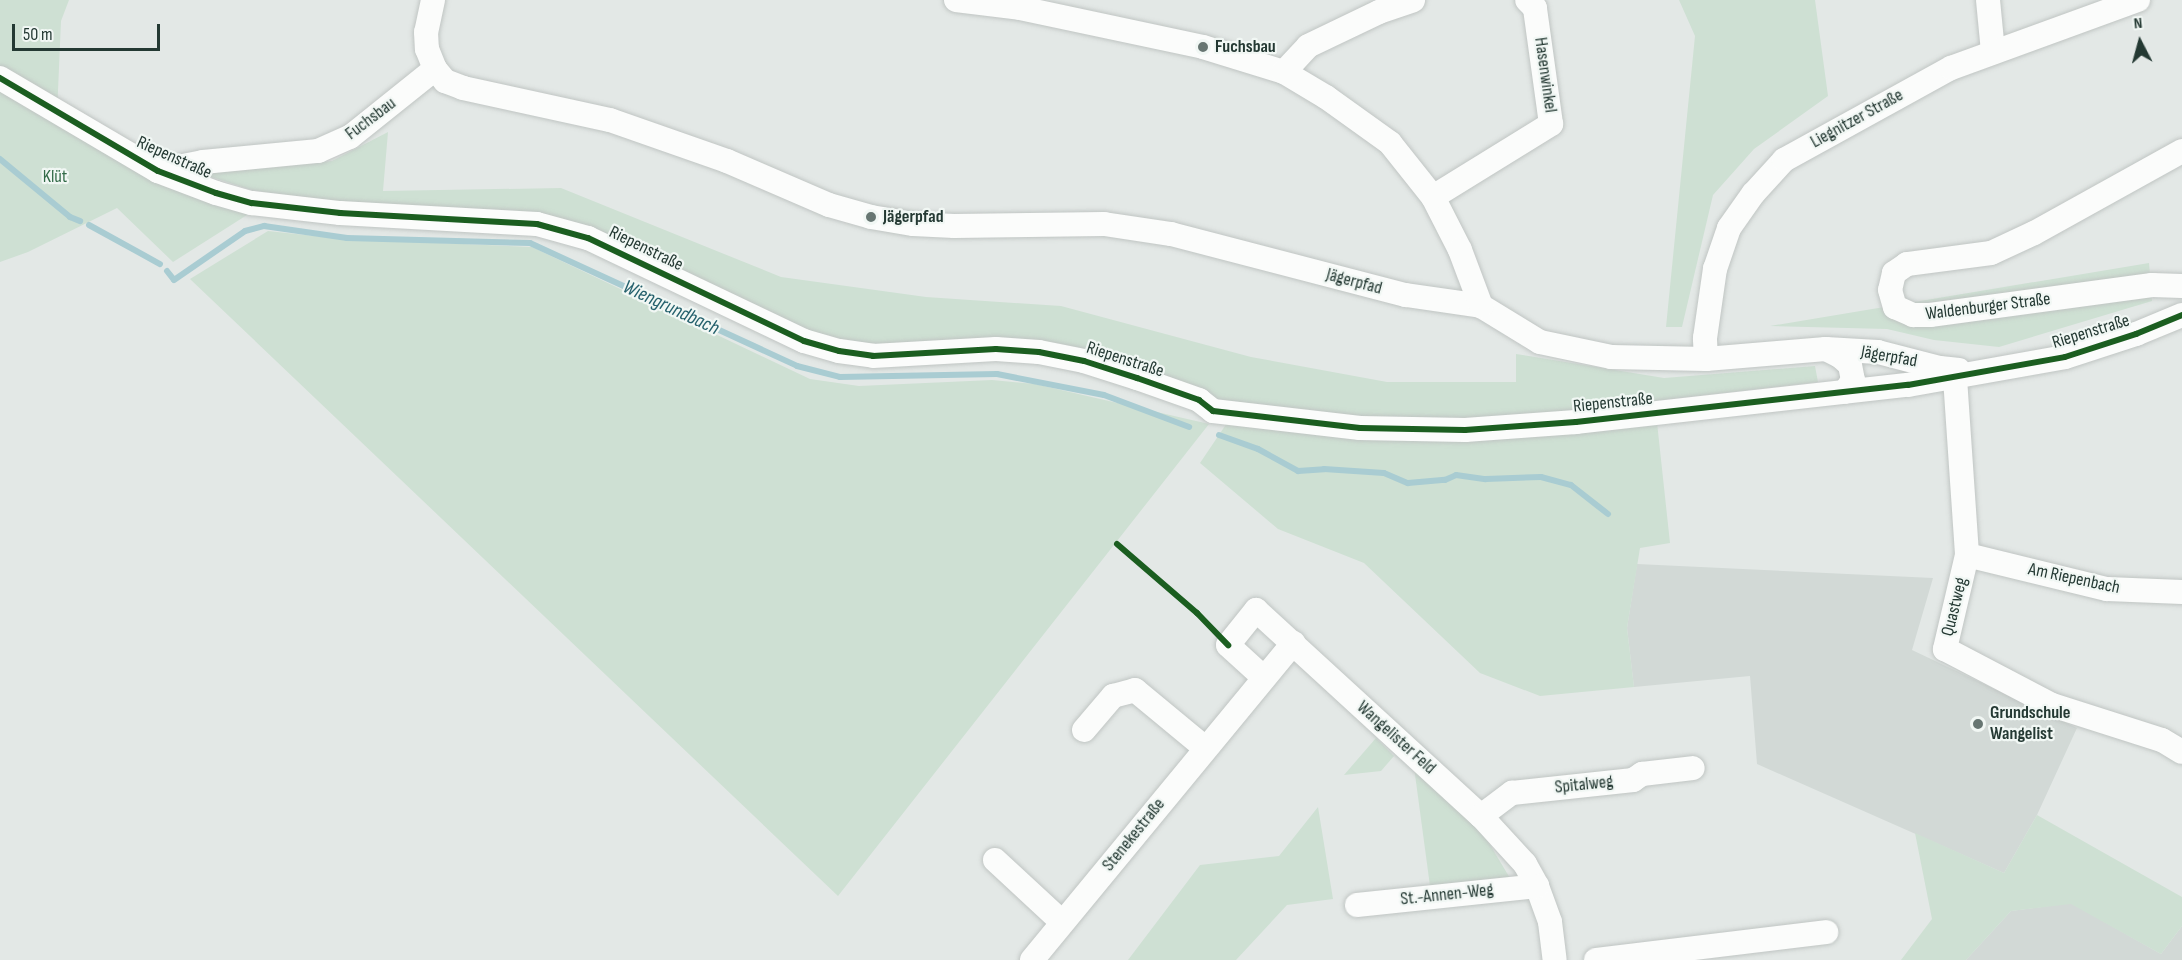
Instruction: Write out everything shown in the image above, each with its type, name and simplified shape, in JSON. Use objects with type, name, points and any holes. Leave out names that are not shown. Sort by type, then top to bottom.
[{"type":"street","points":[[433,0],[426,40],[435,69]]},
{"type":"street","points":[[956,0],[1022,4],[1203,47],[1284,72],[1326,97],[1390,143],[1433,197],[1460,250],[1481,306]]},
{"type":"street","points":[[1284,72],[1308,46],[1379,12],[1413,0]]},
{"type":"street","name":"Hasenwinkel","points":[[1433,197],[1551,124],[1535,8],[1527,0]]},
{"type":"street","points":[[1988,0],[1993,52]]},
{"type":"street","name":"Liegnitzer Straße","points":[[1706,359],[1705,338],[1715,269],[1729,228],[1753,194],[1784,160],[1951,68],[2108,13],[2138,0]]},
{"type":"street","name":"Fuchsbau","points":[[158,171],[203,162],[318,151],[350,137],[435,69]]},
{"type":"street","name":"Jägerpfad","points":[[435,69],[445,81],[464,88],[610,120],[727,161],[829,205],[871,217],[913,224],[954,226],[1104,224],[1171,234],[1406,295],[1481,306],[1539,342],[1611,357],[1706,359],[1826,349],[1878,352],[1940,368],[1987,372]]},
{"type":"street","name":"Riepenstraße","points":[[0,78],[23,94],[158,171],[216,193],[252,202],[340,213],[537,224],[588,238],[804,341],[839,351],[873,356],[996,349],[1039,352],[1084,361],[1137,378],[1199,400],[1213,411],[1360,428],[1465,430],[1576,422],[1954,378],[2065,357],[2136,334],[2182,315]]},
{"type":"street","name":"Waldenburger Straße","points":[[2182,151],[2034,233],[1991,253],[1907,264],[1894,273],[1890,290],[1895,307],[1913,315],[1930,315],[2152,285],[2182,286]]},
{"type":"street","name":"Jägerpfad","points":[[1826,349],[1840,356],[1850,365],[1853,380],[1845,392]]},
{"type":"street","name":"Quastweg","points":[[1954,378],[1967,555],[1945,649],[2052,705],[2162,740],[2182,752]]},
{"type":"street","name":"Am Riepenbach","points":[[1967,555],[2108,589],[2182,592]]},
{"type":"street","name":"Wangelister Feld","points":[[1263,677],[1228,645],[1256,610],[1481,816],[1526,864],[1550,922],[1555,960]]},
{"type":"street","name":"Stenekestraße","points":[[1032,960],[1293,643]]},
{"type":"street","points":[[1084,730],[1113,696],[1135,690],[1205,748]]},
{"type":"street","name":"Spitalweg","points":[[1481,816],[1512,793],[1633,780],[1642,774],[1693,768]]},
{"type":"street","points":[[995,860],[1062,922]]},
{"type":"street","name":"St.-Annen-Weg","points":[[1357,905],[1537,886]]},
{"type":"street","points":[[1596,960],[1826,932]]},
{"type":"shaded area","points":[[1637,564],[1933,578],[1912,650],[2077,728],[2037,815],[2004,873],[1757,764],[1750,676],[1634,687],[1627,628]]},
{"type":"shaded area","points":[[2071,903],[2161,954],[2182,926],[2182,960],[1966,960],[2011,911]]},
{"type":"green space","name":"Klüt","points":[[0,0],[69,0],[61,21],[57,114],[252,203],[247,215],[173,262],[117,208],[28,252],[0,262]]},
{"type":"green space","points":[[1679,0],[1815,0],[1828,96],[1754,149],[1713,195],[1682,327],[1666,327],[1695,36]]},
{"type":"green space","points":[[388,132],[383,191],[561,188],[781,277],[926,297],[1061,306],[1251,357],[1387,382],[1516,382],[1516,354],[1664,378],[1815,366],[1818,382],[1481,421],[1362,421],[1220,403],[1092,353],[853,346],[809,335],[592,227],[545,214],[332,203],[252,190],[202,174],[332,161]]},
{"type":"green space","points":[[268,231],[343,239],[532,247],[810,379],[859,386],[992,380],[1035,384],[1209,424],[838,896],[190,279]]},
{"type":"green space","points":[[2149,263],[2152,301],[1999,347],[1934,340],[1887,329],[1770,326]]},
{"type":"green space","points":[[1656,413],[1670,543],[1640,548],[1627,628],[1634,687],[1540,696],[1480,673],[1364,563],[1278,529],[1200,463],[1227,423],[1360,428]]},
{"type":"green space","points":[[1376,738],[1394,756],[1381,771],[1344,775]]},
{"type":"green space","points":[[1414,767],[1476,821],[1511,880],[1430,886]]},
{"type":"green space","points":[[1318,807],[1333,899],[1287,905],[1236,960],[1128,960],[1200,865],[1279,856]]},
{"type":"green space","points":[[2037,815],[2182,897],[2182,926],[2161,954],[2071,904],[2011,911],[1966,960],[1901,960],[1932,919],[1915,833],[2004,873]]},
{"type":"waterway","name":"Wiengrundbach","points":[[0,159],[70,217],[80,221]]},
{"type":"waterway","name":"Wiengrundbach","points":[[89,225],[160,264]]},
{"type":"waterway","name":"Wiengrundbach","points":[[167,271],[174,280],[245,231],[264,226],[347,238],[530,243],[797,366],[840,377],[997,374],[1104,395],[1189,427]]},
{"type":"waterway","name":"Wiengrundbach","points":[[1219,435],[1258,449],[1298,471],[1324,469],[1384,473],[1408,483],[1445,480],[1456,475],[1486,479],[1541,477],[1571,485],[1608,514]]},
{"type":"cycle path","points":[[0,78],[158,171],[216,193],[252,203],[340,213],[537,224],[588,238],[804,341],[839,351],[873,356],[996,349],[1039,352],[1084,361],[1137,378],[1199,400],[1213,411],[1360,428],[1465,430],[1576,422],[1908,385],[2065,357],[2136,334],[2182,315]]},
{"type":"cycle path","points":[[1117,544],[1197,613],[1228,645]]},
{"type":"place","name":"Fuchsbau","points":[[1203,47]]},
{"type":"place","name":"Jägerpfad","points":[[871,217]]},
{"type":"place","name":"Grundschule Wangelist","points":[[1978,724]]}]
